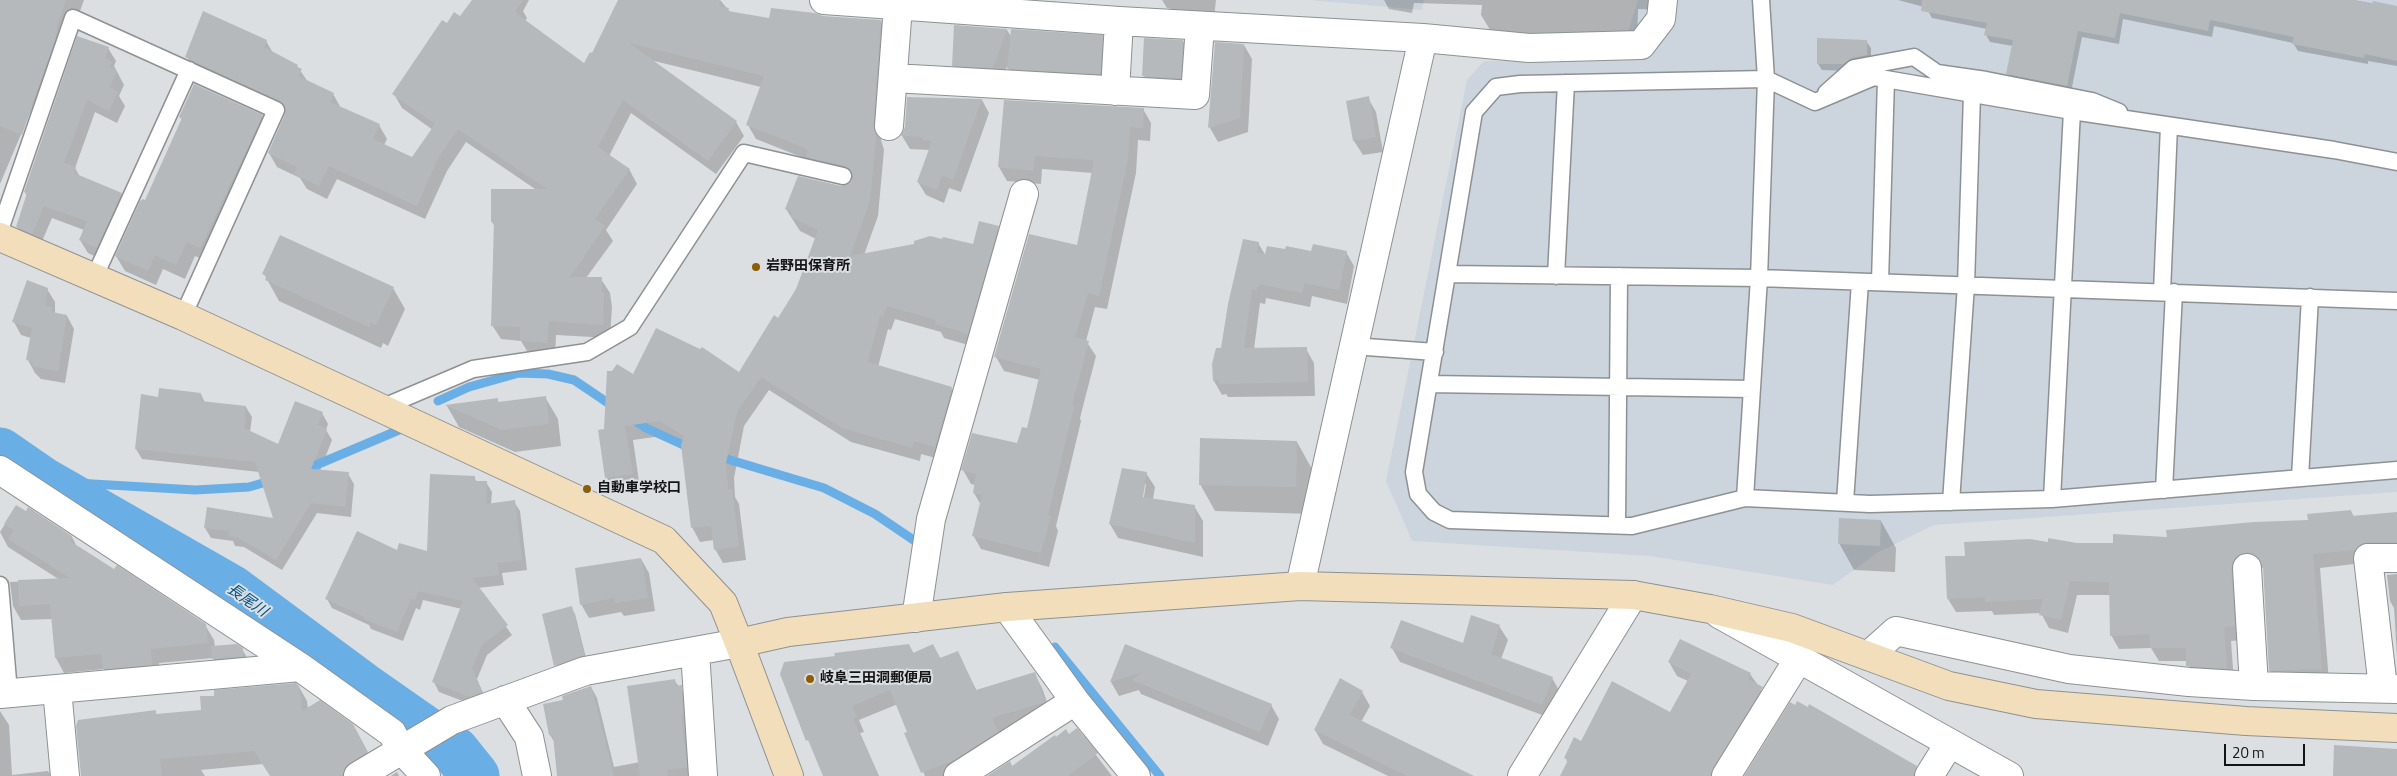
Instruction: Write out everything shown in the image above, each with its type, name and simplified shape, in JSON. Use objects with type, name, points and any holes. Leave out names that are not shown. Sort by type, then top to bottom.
[{"type":"street","points":[[824,0],[1119,21],[1423,38],[1529,48],[1641,45],[1661,19],[1663,0]]},
{"type":"street","points":[[889,126],[898,6]]},
{"type":"street","points":[[1115,91],[1119,21]]},
{"type":"street","points":[[893,78],[1195,95],[1200,26]]},
{"type":"street","points":[[1300,586],[1423,38]]},
{"type":"street","points":[[916,618],[931,519],[1024,194]]},
{"type":"street","points":[[0,237],[183,316],[664,540],[723,603],[789,776]]},
{"type":"street","points":[[1,473],[300,667],[409,744],[426,776]]},
{"type":"street","points":[[1868,656],[1896,631],[2069,669],[2188,682],[2254,686],[2390,688],[2368,558],[2397,558]]},
{"type":"street","points":[[2247,568],[2254,686]]},
{"type":"street","points":[[358,776],[452,720],[585,671],[739,643],[788,632],[1006,607],[1300,586],[1633,594],[1792,628],[1949,686],[2036,704],[2246,721],[2397,728]]},
{"type":"street","points":[[1522,776],[1633,594]]},
{"type":"street","points":[[1006,607],[1075,701],[1136,776]]},
{"type":"street","points":[[1710,609],[1798,660],[2009,776]]},
{"type":"street","points":[[695,651],[703,776]]},
{"type":"street","points":[[1726,776],[1798,660]]},
{"type":"street","points":[[5,693],[300,667]]},
{"type":"street","points":[[58,689],[65,776]]},
{"type":"street","points":[[505,700],[529,737],[538,776]]},
{"type":"street","points":[[958,776],[1075,701]]},
{"type":"street","points":[[1929,776],[1949,744]]},
{"type":"lane","points":[[1745,498],[1758,278],[1766,79],[1761,0]]},
{"type":"lane","points":[[0,230],[73,18],[276,110],[183,316]]},
{"type":"lane","points":[[1815,102],[1854,68],[1914,58],[1937,73],[1986,80],[2092,101],[2146,123]]},
{"type":"lane","points":[[94,278],[189,70]]},
{"type":"lane","points":[[2397,162],[2072,111],[1874,76],[1815,102],[1766,79],[1520,84],[1496,87],[1474,112],[1414,472],[1418,494],[1434,512],[1450,520],[1632,526],[1745,498],[1870,504],[2052,499],[2397,470]]},
{"type":"lane","points":[[1880,282],[1886,79]]},
{"type":"lane","points":[[1556,276],[1566,83]]},
{"type":"lane","points":[[1951,502],[1966,285],[1972,94]]},
{"type":"lane","points":[[2052,499],[2065,288],[2072,111]]},
{"type":"lane","points":[[2164,490],[2169,126]]},
{"type":"lane","points":[[381,408],[473,369],[587,352],[630,327],[744,153],[842,176]]},
{"type":"lane","points":[[1448,274],[1758,278],[2397,301]]},
{"type":"lane","points":[[1617,525],[1619,276]]},
{"type":"lane","points":[[1845,502],[1860,282]]},
{"type":"lane","points":[[2300,478],[2310,297]]},
{"type":"lane","points":[[1353,346],[1435,352]]},
{"type":"lane","points":[[1430,384],[1752,389]]},
{"type":"lane","points":[[0,585],[5,693]]},
{"type":"shaded area","points":[[1309,0],[1424,0],[1422,10]]},
{"type":"shaded area","points":[[1638,0],[2397,0],[2397,492],[1934,525],[1877,553],[1833,585],[1650,556],[1412,541],[1386,481],[1467,80],[1484,61],[1620,57]]},
{"type":"building","points":[[0,0],[66,0],[56,29],[58,30],[22,135],[0,126]]},
{"type":"building","points":[[472,0],[523,0],[515,11],[517,14],[584,63],[590,52],[592,53],[618,0],[720,0],[719,6],[729,8],[728,11],[769,18],[771,8],[815,13],[823,16],[881,20],[873,125],[876,135],[870,201],[850,256],[914,244],[914,241],[930,236],[973,244],[979,221],[999,226],[968,334],[935,324],[936,320],[887,306],[883,316],[880,315],[868,362],[952,387],[935,447],[914,441],[912,448],[842,428],[761,377],[737,412],[726,463],[728,489],[732,489],[739,546],[714,550],[711,526],[691,528],[681,445],[684,436],[660,421],[625,426],[633,474],[605,478],[598,430],[604,429],[607,371],[612,371],[617,364],[633,374],[656,328],[700,349],[702,347],[739,372],[774,315],[778,318],[796,289],[818,230],[791,217],[792,212],[785,209],[798,176],[841,186],[850,183],[853,179],[852,173],[846,166],[806,157],[808,151],[803,147],[746,125],[764,76],[629,43],[737,121],[708,161],[623,100],[598,147],[630,169],[595,219],[605,226],[570,277],[602,277],[602,292],[604,292],[603,325],[549,321],[547,343],[520,341],[520,327],[491,326],[494,222],[491,222],[491,189],[547,189],[458,129],[439,156],[417,206],[329,166],[319,186],[294,174],[297,167],[268,153],[285,114],[284,104],[185,57],[203,11],[267,40],[264,47],[302,69],[298,76],[334,93],[330,102],[380,124],[373,139],[412,157],[435,124],[392,94],[442,20],[447,23],[454,12],[460,16]]},
{"type":"building","points":[[1922,0],[2352,0],[2372,4],[2373,1],[2397,6],[2397,61],[2365,54],[2364,58],[2292,44],[2294,37],[2210,20],[2208,31],[2120,13],[2115,38],[2078,31],[2067,86],[2006,74],[2013,40],[1984,35],[1987,23],[1921,11]]},
{"type":"building","points":[[954,25],[1007,29],[993,68],[952,66]]},
{"type":"building","points":[[1011,29],[1103,35],[1100,74],[1007,69]]},
{"type":"building","points":[[77,36],[109,47],[105,58],[112,62],[109,67],[117,71],[110,87],[118,92],[109,111],[87,100],[64,163],[76,167],[74,173],[122,193],[97,248],[79,240],[87,221],[44,206],[32,234],[16,227],[27,193],[24,192]]},
{"type":"building","points":[[1144,38],[1183,40],[1181,78],[1142,76]]},
{"type":"building","points":[[1817,38],[1867,40],[1867,55],[1852,58],[1843,64],[1817,64]]},
{"type":"building","points":[[1215,42],[1244,44],[1240,118],[1208,128]]},
{"type":"building","points":[[194,84],[263,115],[200,248],[187,242],[176,265],[155,255],[148,271],[115,256],[140,201],[145,200],[182,118],[179,117]]},
{"type":"building","points":[[1369,96],[1376,137],[1353,141],[1346,101]]},
{"type":"building","points":[[907,97],[982,99],[953,180],[942,175],[937,190],[917,182],[932,141],[922,140],[923,137],[901,136],[905,127]]},
{"type":"building","points":[[1004,100],[1144,108],[1143,128],[1130,127],[1128,159],[1099,296],[1088,293],[1075,337],[1089,341],[1072,405],[1074,406],[1048,515],[1051,516],[1041,553],[972,536],[982,495],[973,493],[976,474],[961,470],[972,433],[1017,443],[1022,427],[1027,428],[1041,369],[994,357],[1029,234],[1077,245],[1094,160],[1035,156],[1033,171],[998,167]]},
{"type":"building","points":[[280,235],[394,287],[376,325],[371,323],[369,327],[265,280],[267,276],[262,274]]},
{"type":"building","points":[[1243,239],[1259,242],[1257,253],[1265,254],[1267,246],[1285,249],[1286,246],[1311,251],[1313,244],[1347,251],[1339,290],[1304,283],[1302,293],[1259,284],[1257,290],[1252,289],[1244,348],[1307,347],[1308,382],[1219,384],[1219,380],[1213,381],[1212,364],[1216,348],[1221,348],[1228,304]]},
{"type":"building","points":[[27,280],[48,288],[45,306],[52,307],[52,312],[67,315],[58,371],[32,366],[33,362],[26,360],[32,328],[12,322]]},
{"type":"building","points":[[159,388],[201,393],[201,401],[246,406],[244,428],[278,444],[295,401],[323,412],[318,425],[327,429],[311,469],[349,472],[345,507],[311,503],[276,560],[237,537],[228,536],[229,531],[204,528],[207,507],[273,518],[255,462],[135,449],[141,394],[158,397]]},
{"type":"building","points":[[546,396],[549,424],[502,430],[445,405],[498,398],[498,402]]},
{"type":"building","points":[[1200,438],[1297,441],[1296,487],[1199,485]]},
{"type":"building","points":[[1122,468],[1147,472],[1143,497],[1195,505],[1195,543],[1109,524]]},
{"type":"building","points":[[430,474],[475,476],[475,481],[487,481],[486,504],[515,500],[522,560],[497,563],[499,575],[472,578],[508,625],[482,645],[472,668],[482,692],[470,697],[432,682],[463,601],[418,591],[415,600],[411,599],[397,632],[364,619],[365,617],[325,599],[357,531],[397,550],[399,543],[427,551]]},
{"type":"building","points":[[16,505],[26,511],[28,507],[72,536],[70,541],[114,569],[117,565],[206,624],[208,643],[151,649],[152,665],[103,669],[101,654],[55,658],[50,604],[19,606],[18,580],[70,578],[8,539],[14,530],[4,524]]},
{"type":"building","points":[[2351,510],[2352,516],[2397,512],[2397,542],[2367,542],[2355,550],[2313,554],[2322,669],[2269,671],[2263,567],[2260,559],[2254,554],[2247,552],[2238,555],[2233,561],[2231,568],[2235,626],[2224,627],[2227,669],[2186,666],[2186,648],[2150,648],[2150,634],[2110,636],[2109,582],[2070,581],[2061,620],[2039,615],[2043,599],[1985,602],[1985,597],[1947,599],[1945,556],[1965,556],[1964,542],[2030,539],[2048,542],[2048,538],[2077,543],[2113,543],[2113,534],[2167,537],[2166,530],[2254,522],[2308,520],[2307,514]]},
{"type":"building","points":[[1839,518],[1881,520],[1880,546],[1838,544]]},
{"type":"building","points":[[641,558],[648,598],[615,603],[614,598],[580,605],[575,568]]},
{"type":"building","points":[[572,606],[584,655],[554,666],[542,614]]},
{"type":"building","points":[[1471,615],[1500,625],[1491,654],[1553,677],[1542,705],[1390,648],[1401,620],[1463,643]]},
{"type":"building","points":[[1680,639],[1751,673],[1748,679],[1763,687],[1713,768],[1710,776],[1560,776],[1568,760],[1564,758],[1574,737],[1581,741],[1612,681],[1670,712],[1691,674],[1668,662]]},
{"type":"building","points":[[237,644],[243,648],[243,656],[212,659],[211,646]]},
{"type":"building","points":[[909,644],[913,653],[933,644],[940,658],[958,651],[976,690],[1035,672],[1045,702],[992,718],[998,732],[956,759],[921,773],[904,733],[907,732],[890,690],[852,706],[857,717],[853,719],[878,776],[823,776],[808,740],[806,741],[780,674],[784,662],[835,656],[834,653]]},
{"type":"building","points":[[1125,644],[1272,704],[1260,732],[1132,680],[1143,672],[1110,682]]},
{"type":"building","points":[[1340,678],[1363,691],[1350,715],[1474,776],[1407,776],[1314,730]]},
{"type":"building","points":[[675,679],[676,686],[682,685],[683,715],[681,715],[687,767],[667,770],[668,776],[640,776],[627,686]]},
{"type":"building","points":[[296,683],[299,686],[302,711],[320,700],[353,724],[368,752],[350,763],[345,768],[342,776],[270,776],[254,751],[160,759],[162,776],[81,776],[76,726],[78,720],[156,710],[156,714],[201,710],[200,696],[214,696],[214,690]]},
{"type":"building","points":[[591,686],[614,776],[557,776],[553,735],[549,735],[543,704],[563,700],[562,696]]},
{"type":"building","points":[[1797,701],[1808,707],[1809,704],[1917,766],[1913,776],[1744,776],[1790,702],[1795,705]]},
{"type":"building","points":[[1077,728],[1098,753],[1068,776],[987,776],[1010,761],[1012,766],[1066,729],[1069,734]]},
{"type":"building","points":[[2334,745],[2397,749],[2397,776],[2333,776]]},
{"type":"waterway","points":[[438,401],[469,387],[519,373],[548,374],[574,380],[614,407]]},
{"type":"waterway","points":[[631,418],[646,428],[690,448]]},
{"type":"waterway","points":[[302,471],[399,430]]},
{"type":"waterway","name":"長尾川","points":[[0,452],[42,481],[231,589],[362,686],[455,751],[475,776]]},
{"type":"waterway","points":[[717,456],[824,488],[875,514],[915,541]]},
{"type":"waterway","points":[[42,481],[195,490],[249,487],[273,480]]},
{"type":"waterway","points":[[1055,647],[1160,776]]},
{"type":"place","name":"岩野田保育所","points":[[756,267]]},
{"type":"place","name":"自動車学校口","points":[[587,489]]},
{"type":"place","name":"岐阜三田洞郵便局","points":[[810,679]]}]
